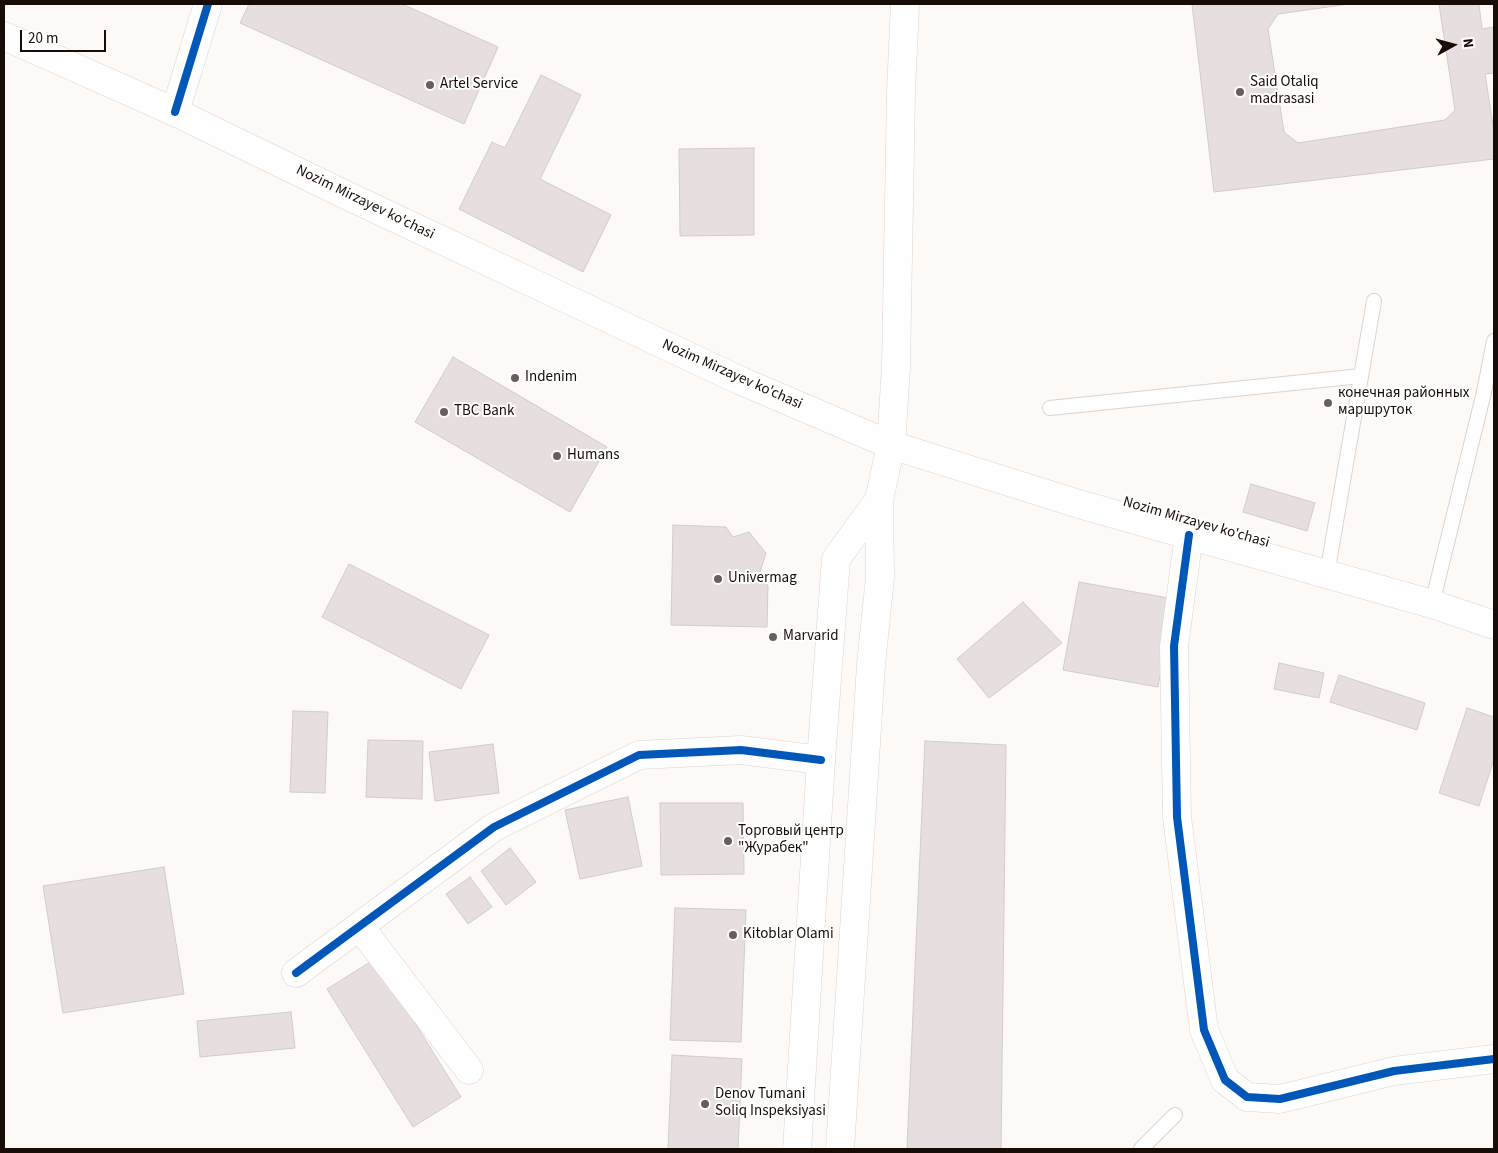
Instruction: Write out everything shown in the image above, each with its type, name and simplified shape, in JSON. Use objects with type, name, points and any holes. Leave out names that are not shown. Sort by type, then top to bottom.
[{"type":"main road","points":[[175,112],[208,4]]},
{"type":"main road","points":[[840,1149],[871,665],[880,577],[879,500],[891,445],[896,367],[905,4]]},
{"type":"main road","name":"Nozim Mirzayev ko'chasi","points":[[4,36],[175,112],[730,376],[891,445],[1079,504],[1432,604],[1494,625]]},
{"type":"main road","points":[[798,1149],[821,760],[836,559],[879,500]]},
{"type":"main road","points":[[1189,535],[1174,646],[1177,816],[1204,1030],[1225,1080],[1247,1097],[1280,1100],[1394,1071],[1494,1059]]},
{"type":"main road","points":[[296,973],[494,827],[639,755],[741,750],[821,760]]},
{"type":"main road","points":[[360,927],[469,1070]]},
{"type":"main road","points":[[801,1097],[844,1100]]},
{"type":"lane","points":[[1327,574],[1374,301]]},
{"type":"lane","points":[[1432,604],[1484,392],[1494,341]]},
{"type":"lane","points":[[1050,408],[1361,376]]},
{"type":"lane","points":[[1141,1149],[1175,1115]]},
{"type":"building","name":"Artel Service","points":[[249,4],[402,4],[498,47],[464,124],[240,23]]},
{"type":"building","name":"Said Otaliq madrasasi","points":[[1192,4],[1349,4],[1278,14],[1268,29],[1284,132],[1298,143],[1445,120],[1455,110],[1439,4],[1479,4],[1482,29],[1494,27],[1494,73],[1485,74],[1494,132],[1494,159],[1214,192]]},
{"type":"building","points":[[541,75],[581,95],[540,179],[611,215],[583,272],[459,209],[492,142],[505,148]]},
{"type":"building","points":[[754,148],[754,235],[680,236],[679,149]]},
{"type":"building","points":[[453,357],[607,447],[570,512],[415,422]]},
{"type":"building","points":[[1251,484],[1315,503],[1307,531],[1243,512]]},
{"type":"building","name":"Univermag","points":[[673,525],[726,527],[733,537],[749,532],[766,553],[760,572],[768,586],[767,627],[671,625]]},
{"type":"building","points":[[349,564],[489,635],[461,689],[322,617]]},
{"type":"building","points":[[1079,582],[1174,599],[1158,687],[1063,670]]},
{"type":"building","points":[[1023,602],[1062,643],[989,698],[957,659]]},
{"type":"building","points":[[1279,663],[1324,673],[1319,698],[1274,689]]},
{"type":"building","points":[[1339,675],[1425,703],[1417,730],[1330,702]]},
{"type":"building","points":[[1467,708],[1494,717],[1494,759],[1479,806],[1439,793]]},
{"type":"building","points":[[293,711],[328,712],[325,793],[290,792]]},
{"type":"building","points":[[368,740],[423,741],[422,799],[366,797]]},
{"type":"building","points":[[925,741],[1006,745],[1001,1149],[907,1149]]},
{"type":"building","points":[[493,744],[499,793],[435,801],[429,752]]},
{"type":"building","points":[[628,797],[642,866],[580,879],[565,810]]},
{"type":"building","points":[[660,803],[743,803],[744,874],[661,875]]},
{"type":"building","points":[[510,848],[536,882],[506,905],[481,871]]},
{"type":"building","points":[[164,867],[184,994],[63,1013],[43,886]]},
{"type":"building","points":[[470,877],[492,907],[468,924],[446,894]]},
{"type":"building","points":[[675,908],[746,910],[741,1042],[670,1040]]},
{"type":"building","points":[[375,959],[461,1097],[413,1127],[327,989]]},
{"type":"building","points":[[291,1012],[295,1048],[200,1057],[197,1021]]},
{"type":"building","name":"Denov Tumani Soliq Inspeksiyasi","points":[[672,1055],[742,1059],[738,1149],[668,1149]]},
{"type":"cycle path","points":[[175,112],[208,4]]},
{"type":"cycle path","points":[[1189,535],[1174,646],[1177,817],[1204,1030],[1225,1080],[1247,1097],[1280,1099],[1394,1071],[1494,1059]]},
{"type":"cycle path","points":[[296,973],[494,827],[639,755],[741,750],[821,760]]},
{"type":"place","name":"Artel Service","points":[[430,85]]},
{"type":"place","name":"Said Otaliq madrasasi","points":[[1240,92]]},
{"type":"place","name":"Indenim","points":[[515,378]]},
{"type":"place","name":"конечная районных маршруток","points":[[1328,403]]},
{"type":"place","name":"TBC Bank","points":[[444,412]]},
{"type":"place","name":"Humans","points":[[557,456]]},
{"type":"place","name":"Univermag","points":[[718,579]]},
{"type":"place","name":"Marvarid","points":[[773,637]]},
{"type":"place","name":"Торговый центр \"Журабек\"","points":[[728,841]]},
{"type":"place","name":"Kitoblar Olami","points":[[733,935]]},
{"type":"place","name":"Denov Tumani Soliq Inspeksiyasi","points":[[705,1104]]}]
